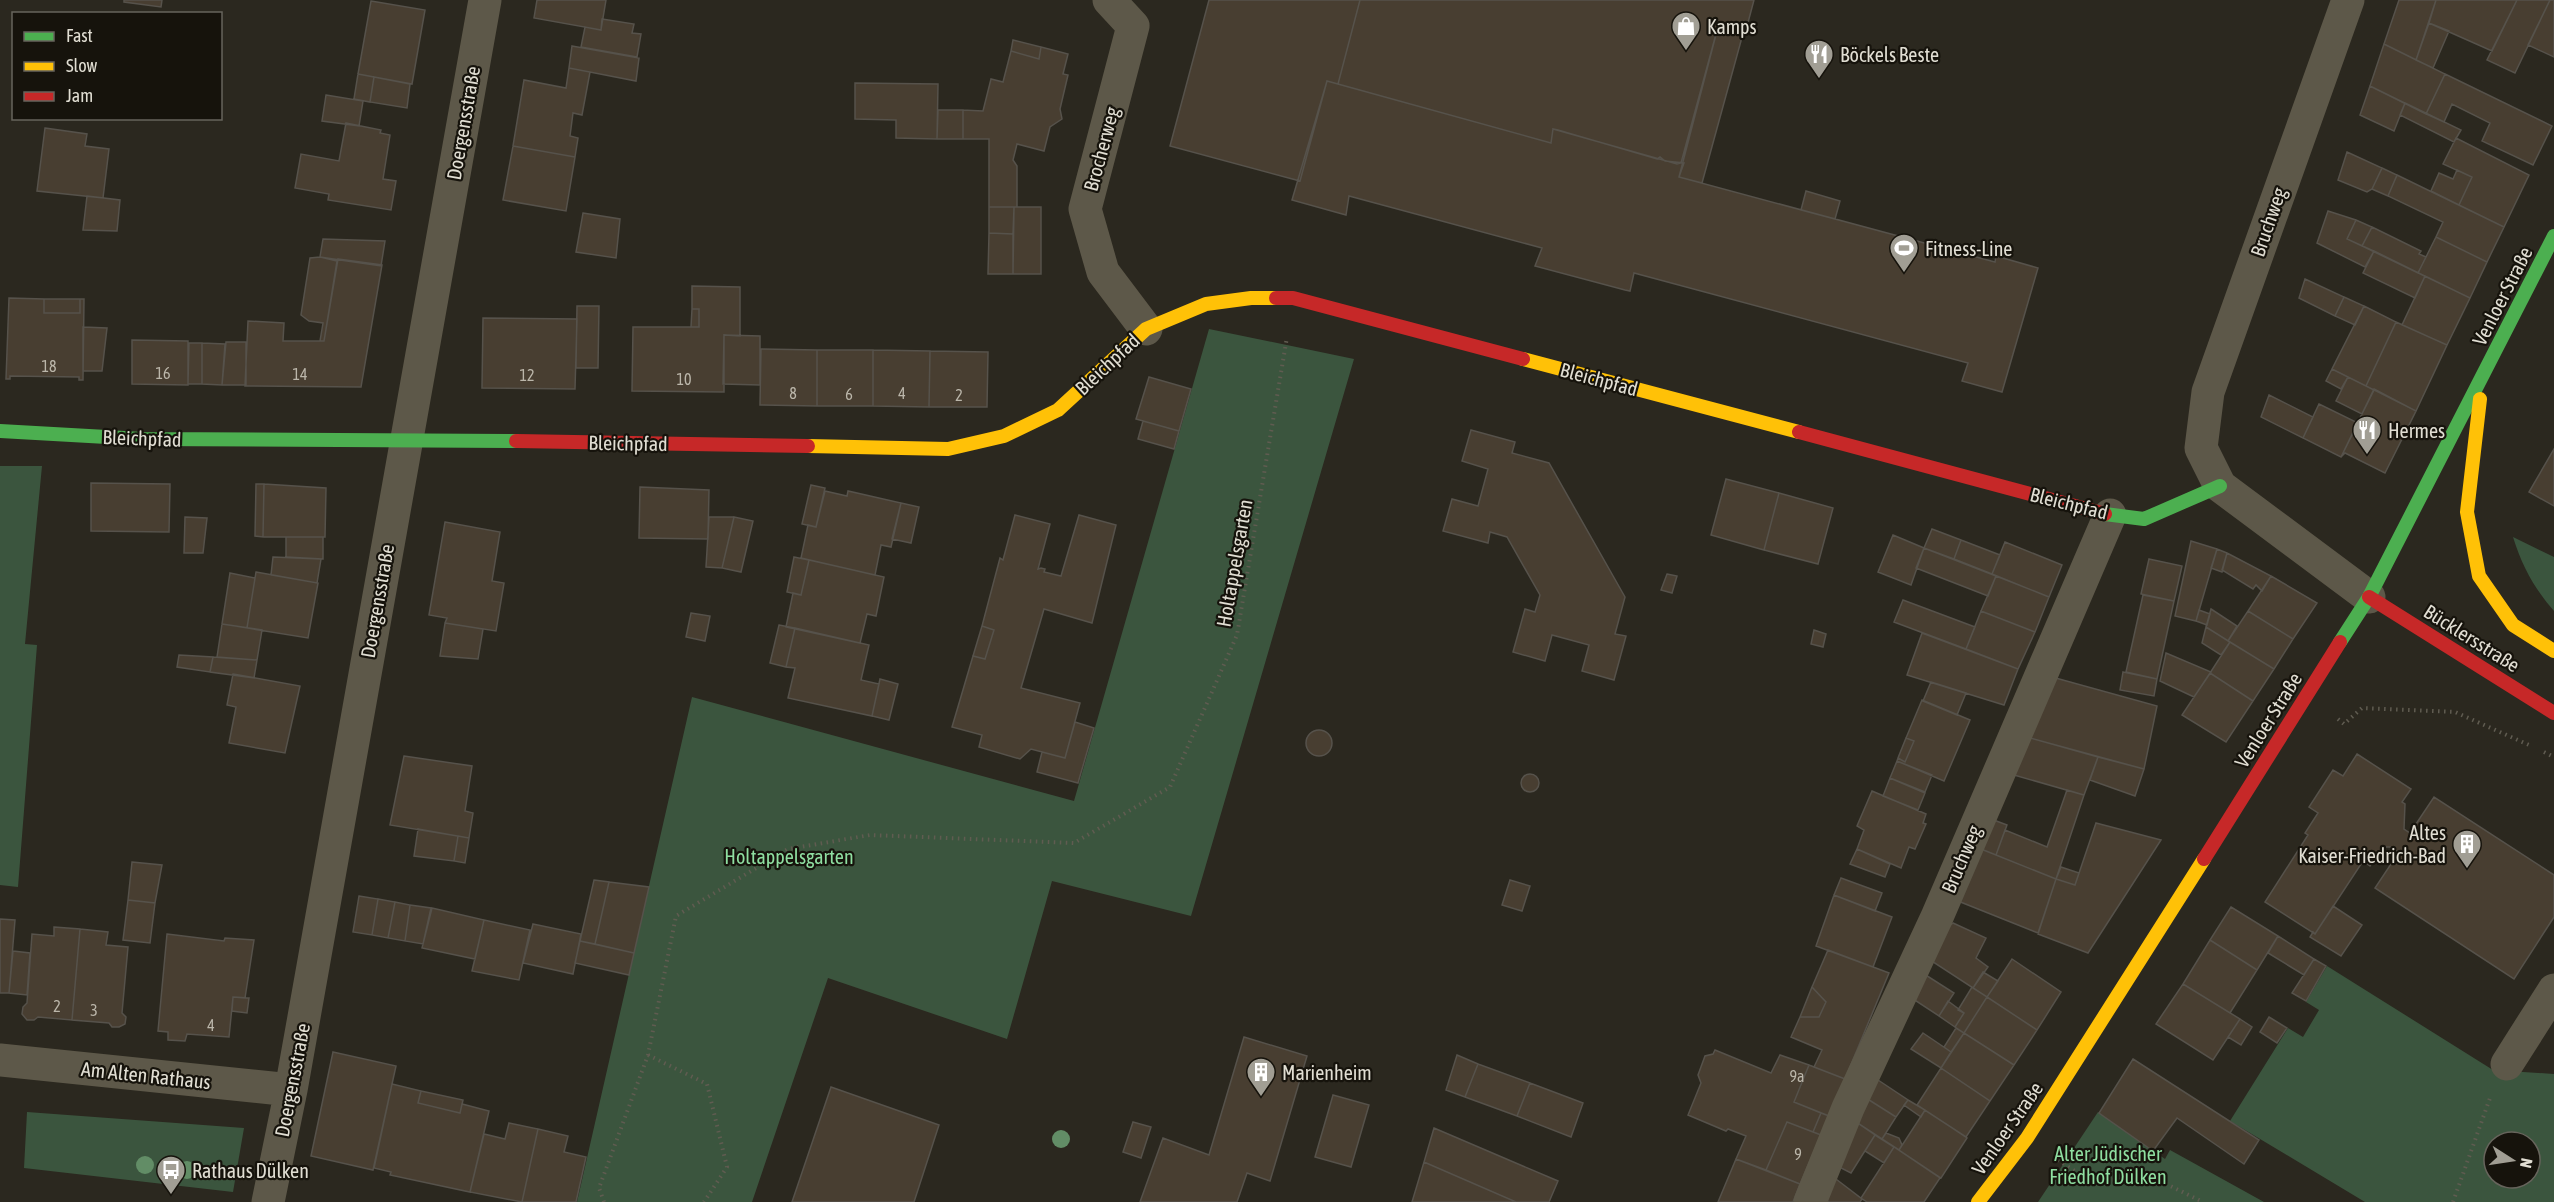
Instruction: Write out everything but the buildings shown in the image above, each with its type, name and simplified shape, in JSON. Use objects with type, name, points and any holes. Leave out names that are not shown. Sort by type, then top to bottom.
[{"type":"street","name":"Doergensstraße","points":[[268,1202],[291,1090],[405,439],[485,0]]},
{"type":"street","name":"Brocherweg","points":[[1109,0],[1133,26],[1085,209],[1103,272],[1146,329]]},
{"type":"street","name":"Bruchweg","points":[[2220,486],[2202,448],[2208,392],[2348,0]]},
{"type":"street","name":"Venloer Straße","points":[[1978,1202],[2027,1138],[2369,597],[2554,236]]},
{"type":"street","name":"Bleichpfad","points":[[0,432],[142,439],[405,439],[948,449],[1004,436],[1058,410],[1146,329],[1206,304],[1251,298],[1293,298],[2110,515],[2144,519],[2220,486]]},
{"type":"street","name":"Bücklersstraße","points":[[2482,379],[2467,513],[2479,576],[2513,625],[2554,651]]},
{"type":"street","points":[[2220,486],[2369,597]]},
{"type":"street","name":"Bruchweg","points":[[1810,1202],[1848,1107],[1937,916],[2110,515]]},
{"type":"street","name":"Bücklersstraße","points":[[2369,597],[2554,712]]},
{"type":"street","points":[[2507,1064],[2554,990]]},
{"type":"street","name":"Am Alten Rathaus","points":[[0,1060],[291,1090]]},
{"type":"path","name":"Holtappelsgarten","points":[[603,1202],[599,1188],[648,1055],[675,916],[788,849],[870,835],[1074,843],[1170,787],[1237,635],[1293,298]]},
{"type":"path","points":[[2307,695],[2344,724],[2362,708],[2455,712],[2554,757]]},
{"type":"path","points":[[648,1055],[707,1084],[727,1167],[704,1202]]},
{"type":"path","points":[[2453,1202],[2485,1109],[2507,1064]]},
{"type":"path","points":[[2027,1138],[2087,1179],[2160,1181],[2203,1202]]},
{"type":"green space","name":"Holtappelsgarten","points":[[1209,329],[1354,359],[1191,916],[1052,881],[1007,1039],[828,978],[752,1202],[577,1202],[692,697],[1074,801]]},
{"type":"green space","points":[[0,466],[42,466],[25,644],[37,645],[18,887],[0,885]]},
{"type":"green space","points":[[2513,537],[2554,557],[2554,611],[2529,576]]},
{"type":"green space","points":[[2327,966],[2493,1070],[2554,1074],[2554,1202],[2365,1202],[2230,1121],[2288,1028],[2303,1037],[2319,1010],[2306,1002]]},
{"type":"green space","points":[[27,1112],[244,1128],[233,1192],[24,1168]]},
{"type":"green space","name":"Alter Jüdischer Friedhof Dülken","points":[[2098,1112],[2165,1159],[2170,1150],[2264,1202],[2038,1202]]},
{"type":"traffic: fast","points":[[2340,642],[2369,597],[2554,236]]},
{"type":"traffic: fast","points":[[0,431],[142,439],[516,441]]},
{"type":"traffic: fast","points":[[2105,514],[2144,519],[2220,486]]},
{"type":"traffic: slow","points":[[808,446],[948,449],[1004,436],[1058,410],[1146,329],[1206,304],[1251,298],[1276,298]]},
{"type":"traffic: slow","points":[[1523,359],[1799,432]]},
{"type":"traffic: slow","points":[[2480,399],[2467,512],[2479,576],[2513,625],[2554,651]]},
{"type":"traffic: slow","points":[[1978,1202],[2027,1138],[2204,859]]},
{"type":"traffic: jam","points":[[1276,298],[1293,298],[1523,359]]},
{"type":"traffic: jam","points":[[1799,432],[2105,514]]},
{"type":"traffic: jam","points":[[516,441],[808,446]]},
{"type":"traffic: jam","points":[[2369,597],[2554,713]]},
{"type":"traffic: jam","points":[[2204,859],[2340,642]]},
{"type":"place","name":"Kamps","points":[[1686,52]]},
{"type":"place","name":"Böckels Beste","points":[[1819,80]]},
{"type":"place","name":"Fitness-Line","points":[[1904,274]]},
{"type":"place","name":"Hermes","points":[[2367,456]]},
{"type":"place","name":"Altes Kaiser-Friedrich-Bad","points":[[2467,870]]},
{"type":"place","name":"Marienheim","points":[[1261,1098]]},
{"type":"place","name":"Rathaus Dülken","points":[[171,1196]]}]
